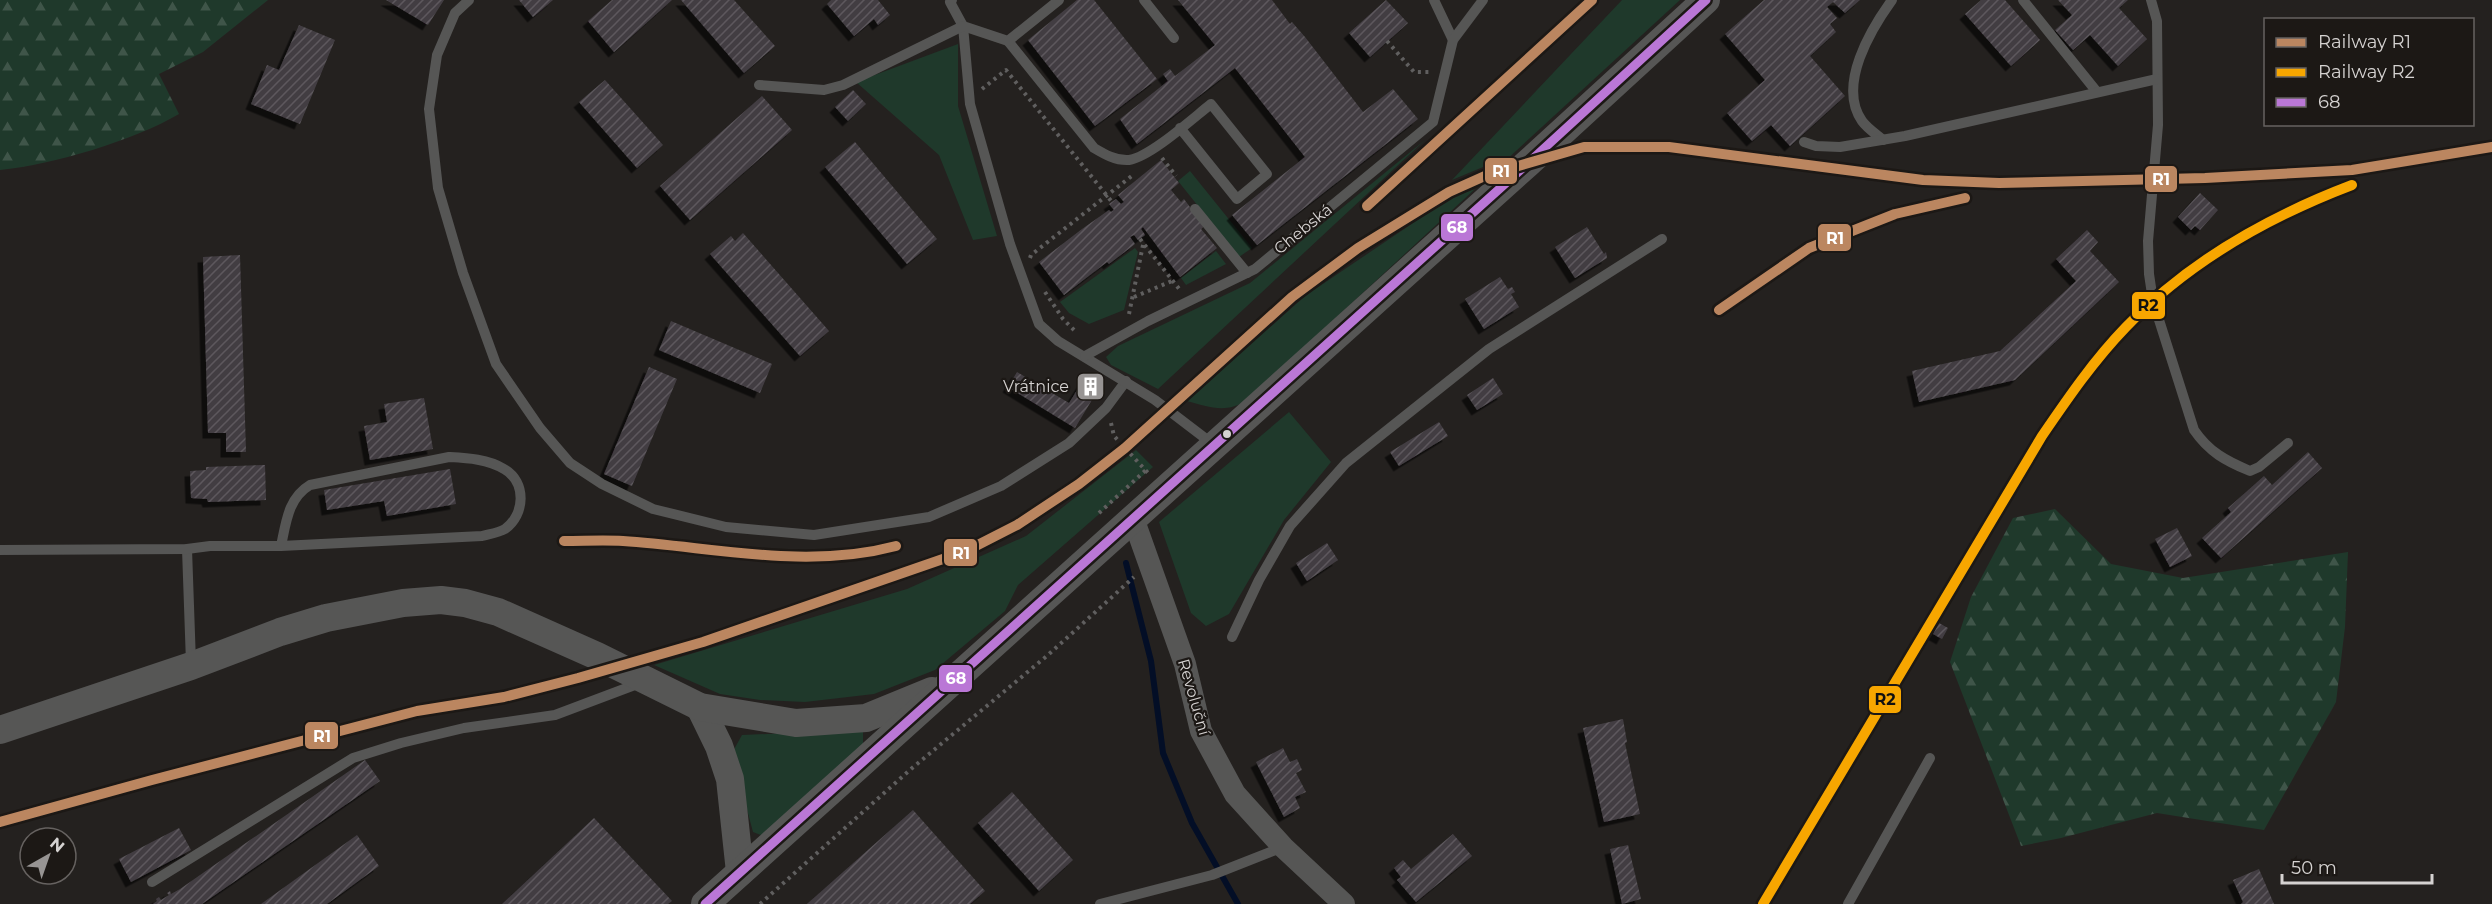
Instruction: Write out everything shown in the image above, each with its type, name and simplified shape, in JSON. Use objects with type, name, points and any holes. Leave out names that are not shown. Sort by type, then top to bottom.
[{"type":"street","points":[[705,904],[1134,518],[1154,480],[1215,445],[1706,0]]},
{"type":"street","name":"Revoluční","points":[[1134,518],[1185,664],[1201,731],[1235,794],[1283,847],[1344,904]]},
{"type":"street","points":[[0,730],[192,666],[280,632],[326,618],[392,604],[441,600],[465,603],[498,612],[597,656],[700,707],[796,723],[866,718],[954,682]]},
{"type":"street","points":[[700,707],[719,746],[730,779],[740,872]]},
{"type":"lane","points":[[463,0],[437,55],[429,109],[438,188],[463,273],[496,364],[540,428],[570,463],[602,484],[653,510],[726,527],[814,535],[929,517],[1001,486],[1069,443],[1106,408],[1125,381]]},
{"type":"lane","points":[[455,13],[469,0]]},
{"type":"lane","points":[[1008,41],[1059,0]]},
{"type":"lane","points":[[1144,0],[1174,38]]},
{"type":"lane","points":[[1434,0],[1453,40],[1483,0]]},
{"type":"lane","points":[[1883,140],[1861,120],[1852,92],[1864,45],[1892,0]]},
{"type":"lane","points":[[2023,0],[2097,92]]},
{"type":"lane","points":[[2151,0],[2157,21],[2154,180],[2148,241],[2153,302],[2194,430],[2205,445],[2222,459],[2250,471],[2259,468],[2288,444]]},
{"type":"lane","points":[[950,1],[963,26],[970,99],[1010,244],[1039,324],[1058,341],[1125,381],[1215,445]]},
{"type":"lane","points":[[759,85],[824,90],[843,85],[963,26],[1008,41],[1094,148],[1107,156],[1122,160],[1141,156],[1210,104],[1267,174],[1237,199],[1180,128]]},
{"type":"lane","name":"Chebská","points":[[1084,356],[1148,321],[1247,273],[1433,122],[1453,40]]},
{"type":"lane","points":[[1804,142],[1816,146],[1840,147],[1883,140],[2157,79]]},
{"type":"lane","points":[[1195,209],[1247,273]]},
{"type":"lane","points":[[1232,637],[1259,580],[1290,526],[1346,463],[1489,350],[1662,239]]},
{"type":"lane","points":[[0,550],[281,546],[494,533],[504,530],[512,522],[519,512],[521,496],[515,481],[505,469],[470,458],[449,458],[310,485],[302,490],[292,503],[281,546]]},
{"type":"lane","points":[[186,549],[192,666]]},
{"type":"lane","points":[[152,882],[354,758],[401,743],[464,728],[555,715],[645,681]]},
{"type":"lane","points":[[1848,904],[1930,758]]},
{"type":"lane","points":[[1100,904],[1212,875],[1283,847]]},
{"type":"path","points":[[1388,41],[1414,72],[1445,73]]},
{"type":"path","points":[[970,99],[1006,70],[1112,202]]},
{"type":"path","points":[[1159,154],[1176,176]]},
{"type":"path","points":[[1030,262],[1031,255],[1107,195]]},
{"type":"path","points":[[1140,239],[1181,291]]},
{"type":"path","points":[[1128,319],[1143,244]]},
{"type":"path","points":[[1134,297],[1172,281]]},
{"type":"path","points":[[1042,287],[1064,319],[1085,338]]},
{"type":"path","points":[[1099,513],[1154,480],[1114,436],[1106,408]]},
{"type":"path","points":[[760,904],[911,769],[1134,578]]},
{"type":"green space","points":[[0,0],[268,0],[203,52],[159,74],[179,114],[140,133],[92,150],[44,163],[0,170]]},
{"type":"green space","points":[[1622,0],[1680,0],[1504,162],[1483,167],[1452,180]]},
{"type":"green space","points":[[958,44],[958,106],[997,236],[973,240],[939,155],[856,82]]},
{"type":"green space","points":[[1425,140],[1158,389],[1111,365],[1106,357],[1118,346],[1250,283]]},
{"type":"green space","points":[[1190,171],[1252,248],[1239,257],[1178,181]]},
{"type":"green space","points":[[1475,189],[1247,400],[1225,408],[1187,401],[1305,296],[1450,198]]},
{"type":"green space","points":[[1135,248],[1138,252],[1124,310],[1089,324],[1069,313],[1060,302]]},
{"type":"green space","points":[[1216,251],[1226,264],[1186,285],[1181,278]]},
{"type":"green space","points":[[1289,412],[1331,462],[1284,520],[1229,614],[1206,626],[1191,613],[1159,522]]},
{"type":"green space","points":[[1136,450],[1153,467],[1018,585],[1005,611],[935,670],[874,694],[805,702],[760,700],[720,694],[654,665],[907,589],[1026,536]]},
{"type":"green space","points":[[2055,509],[2111,564],[2183,578],[2348,552],[2345,627],[2336,702],[2264,830],[2157,813],[2021,846],[1950,662],[1971,597],[2013,518]]},
{"type":"green space","points":[[863,730],[863,745],[766,837],[753,832],[732,753],[742,735]]},
{"type":"building","points":[[386,0],[444,0],[428,25]]},
{"type":"building","points":[[519,0],[553,0],[533,17]]},
{"type":"building","points":[[612,0],[672,0],[614,52],[588,21]]},
{"type":"building","points":[[681,0],[734,0],[775,46],[744,73]]},
{"type":"building","points":[[831,0],[878,0],[890,15],[878,25],[874,19],[854,36],[827,4]]},
{"type":"building","points":[[1077,0],[1094,0],[1157,79],[1095,126],[1028,40]]},
{"type":"building","points":[[1178,0],[1272,0],[1290,24],[1292,22],[1305,37],[1363,112],[1393,89],[1418,119],[1257,245],[1232,215],[1305,157],[1235,68],[1137,144],[1120,119],[1168,81],[1163,74],[1170,69],[1175,76],[1215,45]]},
{"type":"building","points":[[1386,0],[1408,23],[1370,57],[1349,33]]},
{"type":"building","points":[[1764,0],[1860,0],[1845,13],[1833,2],[1827,7],[1837,18],[1830,24],[1836,32],[1810,56],[1845,96],[1790,146],[1771,125],[1752,141],[1727,113],[1765,80],[1725,34]]},
{"type":"building","points":[[1981,0],[2005,0],[2040,40],[2011,66],[1965,14]]},
{"type":"building","points":[[2058,0],[2128,0],[2119,8],[2147,39],[2118,66],[2090,35],[2073,50],[2055,30],[2072,15]]},
{"type":"building","points":[[299,25],[335,40],[300,124],[251,104],[267,65],[279,70]]},
{"type":"building","points":[[605,80],[663,145],[637,168],[579,102]]},
{"type":"building","points":[[853,90],[866,104],[848,121],[835,107]]},
{"type":"building","points":[[762,96],[792,130],[690,220],[660,186]]},
{"type":"building","points":[[855,142],[937,239],[907,264],[825,167]]},
{"type":"building","points":[[1161,160],[1179,183],[1171,190],[1181,202],[1184,199],[1204,226],[1201,229],[1217,248],[1180,277],[1143,227],[1141,229],[1145,235],[1138,240],[1134,235],[1130,237],[1135,244],[1064,295],[1039,262],[1109,210],[1111,212],[1114,210],[1109,204],[1116,199],[1121,204],[1124,202],[1118,195]]},
{"type":"building","points":[[2200,193],[2218,210],[2200,230],[2195,226],[2191,230],[2178,217]]},
{"type":"building","points":[[1587,227],[1604,254],[1606,252],[1607,258],[1575,278],[1555,247]]},
{"type":"building","points":[[2087,230],[2098,242],[2090,251],[2119,282],[2015,380],[1919,402],[1912,371],[2000,351],[2076,281],[2056,259]]},
{"type":"building","points":[[743,233],[829,331],[800,356],[710,254],[731,236],[735,241]]},
{"type":"building","points":[[240,255],[246,452],[226,452],[226,433],[208,433],[203,257]]},
{"type":"building","points":[[1500,277],[1508,289],[1512,287],[1515,292],[1511,294],[1519,307],[1484,329],[1465,299]]},
{"type":"building","points":[[671,321],[772,364],[760,393],[659,350]]},
{"type":"building","points":[[649,367],[677,379],[632,486],[604,474]]},
{"type":"building","points":[[1017,372],[1069,403],[1086,376],[1101,385],[1075,428],[1008,387]]},
{"type":"building","points":[[1493,378],[1503,394],[1477,410],[1467,395]]},
{"type":"building","points":[[424,398],[433,449],[370,460],[364,426],[387,422],[384,404]]},
{"type":"building","points":[[1439,422],[1448,436],[1399,466],[1390,452]]},
{"type":"building","points":[[2308,452],[2322,468],[2221,558],[2202,538],[2231,512],[2228,508],[2264,476],[2272,485]]},
{"type":"building","points":[[265,465],[266,500],[208,502],[207,499],[191,498],[190,471],[206,470],[206,467]]},
{"type":"building","points":[[450,469],[456,504],[387,516],[384,501],[327,510],[324,490]]},
{"type":"building","points":[[2177,528],[2192,556],[2170,567],[2155,539]]},
{"type":"building","points":[[1327,543],[1338,560],[1307,581],[1296,563]]},
{"type":"building","points":[[1939,623],[1948,628],[1942,639],[1933,634]]},
{"type":"building","points":[[1623,719],[1627,742],[1625,743],[1640,814],[1604,822],[1583,728]]},
{"type":"building","points":[[1283,748],[1290,762],[1297,759],[1302,770],[1296,773],[1306,792],[1295,797],[1300,808],[1284,817],[1256,762]]},
{"type":"building","points":[[365,760],[380,781],[202,904],[153,904],[159,897],[161,900],[169,895],[167,893],[170,891],[171,894],[180,889]]},
{"type":"building","points":[[1012,792],[1073,860],[1039,891],[978,823]]},
{"type":"building","points":[[913,810],[985,891],[970,904],[807,904]]},
{"type":"building","points":[[594,818],[672,901],[668,904],[502,904]]},
{"type":"building","points":[[179,828],[191,850],[131,882],[119,859]]},
{"type":"building","points":[[1453,834],[1472,856],[1416,902],[1397,880],[1401,877],[1394,868],[1403,860],[1411,869]]},
{"type":"building","points":[[357,835],[379,866],[327,904],[261,904]]},
{"type":"building","points":[[1628,845],[1641,899],[1622,904],[1610,849]]},
{"type":"building","points":[[2259,869],[2274,904],[2241,904],[2243,902],[2233,880]]},
{"type":"waterway","points":[[1126,563],[1151,661],[1163,753],[1192,823],[1238,904]]},
{"type":"rail line","name":"R1","points":[[1367,206],[1592,0]]},
{"type":"rail line","name":"R1","points":[[0,822],[417,711],[504,697],[578,678],[703,642],[966,551],[1017,525],[1079,484],[1125,448],[1292,297],[1358,248],[1449,192],[1487,175],[1584,147],[1669,147],[1923,180],[1999,183],[2205,178],[2352,170],[2492,147]]},
{"type":"rail line","name":"R2","points":[[1763,904],[2042,436],[2103,353],[2150,304],[2203,262],[2260,227],[2352,185]]},
{"type":"rail line","name":"R1","points":[[1719,310],[1809,248],[1895,214],[1965,198]]},
{"type":"rail line","name":"R1","points":[[564,541],[623,541],[794,557],[862,553],[896,546]]},
{"type":"transit line","name":"68","points":[[705,904],[1706,0]]},
{"type":"place","name":"Vrátnice","points":[[1090,386]]}]
